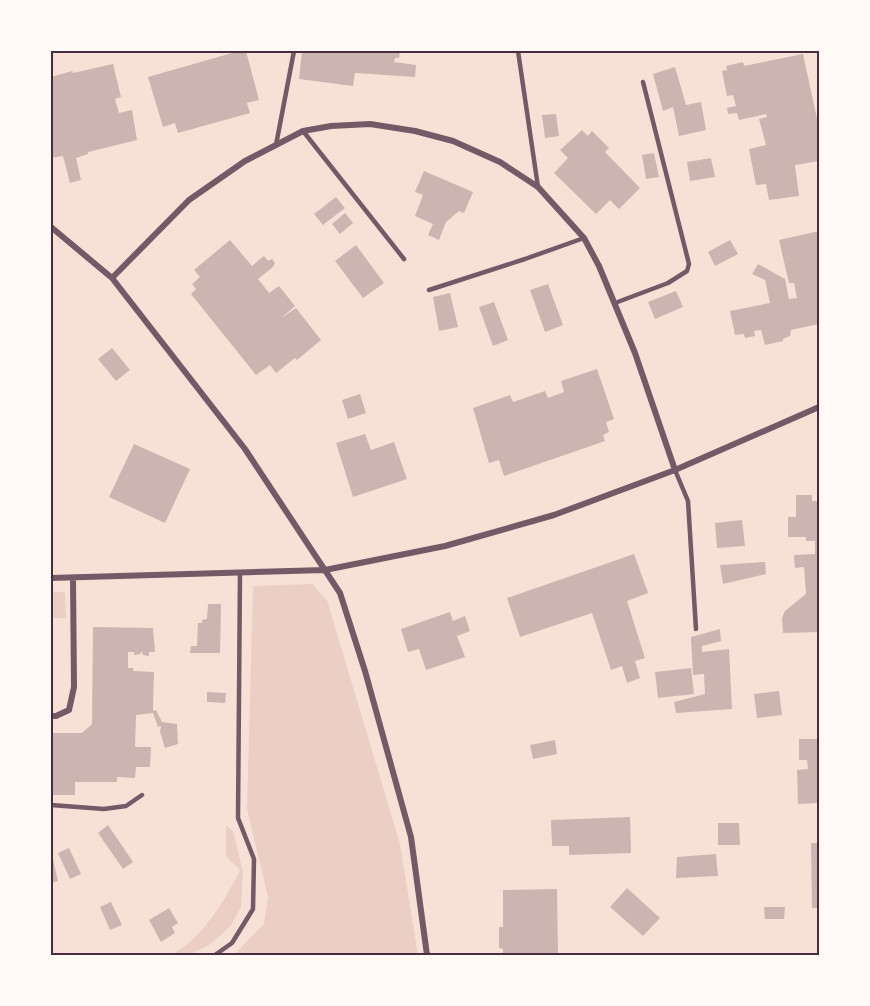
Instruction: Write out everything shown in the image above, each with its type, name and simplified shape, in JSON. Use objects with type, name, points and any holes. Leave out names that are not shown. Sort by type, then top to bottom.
[{"type":"street","points":[[112,278],[189,200],[245,161],[303,131],[331,126],[370,124],[416,131],[453,141],[490,158],[538,187],[584,238],[599,266],[635,353],[675,470]]},
{"type":"street","points":[[51,227],[112,278],[245,449],[340,593],[365,671],[411,837],[427,955]]},
{"type":"street","points":[[51,578],[325,570],[445,546],[554,515],[675,470],[819,407]]},
{"type":"street","points":[[51,716],[69,710],[74,687],[73,578]]},
{"type":"lane","points":[[276,145],[294,51]]},
{"type":"lane","points":[[518,51],[538,187]]},
{"type":"lane","points":[[615,303],[668,283],[687,271],[689,264],[643,82]]},
{"type":"lane","points":[[303,131],[404,259]]},
{"type":"lane","points":[[429,290],[584,238]]},
{"type":"lane","points":[[675,470],[688,501],[696,629]]},
{"type":"lane","points":[[215,955],[232,943],[253,909],[254,859],[238,818],[240,572]]},
{"type":"lane","points":[[51,805],[104,809],[126,806],[142,795]]},
{"type":"shaded area","points":[[312,584],[327,600],[400,844],[418,955],[234,955],[264,924],[268,897],[247,809],[253,586]]},
{"type":"shaded area","points":[[51,592],[65,592],[66,618],[51,618]]},
{"type":"shaded area","points":[[226,825],[233,831],[243,872],[241,907],[231,926],[209,945],[189,955],[171,955],[193,939],[212,918],[240,870],[226,856]]},
{"type":"building","points":[[246,51],[259,100],[247,103],[250,113],[178,133],[175,123],[163,127],[148,77]]},
{"type":"building","points":[[302,51],[400,51],[399,58],[395,58],[394,62],[416,65],[415,77],[355,73],[353,86],[299,79]]},
{"type":"building","points":[[803,54],[819,128],[819,161],[795,165],[799,196],[769,200],[766,184],[756,185],[749,149],[766,145],[759,119],[767,117],[766,114],[739,120],[737,113],[728,114],[727,108],[736,106],[733,95],[727,96],[722,71],[727,70],[726,66],[743,62],[744,66]]},
{"type":"building","points":[[113,64],[121,97],[115,99],[119,113],[132,110],[137,140],[88,152],[76,158],[81,180],[70,183],[63,156],[51,158],[51,77]]},
{"type":"building","points":[[675,67],[686,105],[701,102],[706,130],[679,136],[673,107],[663,111],[653,74]]},
{"type":"building","points":[[556,114],[559,136],[545,138],[542,115]]},
{"type":"building","points":[[582,130],[588,136],[592,131],[609,148],[605,152],[640,188],[619,209],[610,200],[596,214],[554,173],[568,158],[560,150]]},
{"type":"building","points":[[654,153],[659,177],[646,179],[642,155]]},
{"type":"building","points":[[711,158],[715,177],[690,181],[687,162]]},
{"type":"building","points":[[424,171],[473,192],[464,213],[459,211],[446,222],[439,240],[428,235],[433,224],[415,216],[423,195],[415,192]]},
{"type":"building","points":[[336,197],[345,208],[323,225],[314,214]]},
{"type":"building","points":[[345,213],[353,223],[340,234],[332,224]]},
{"type":"building","points":[[819,231],[819,324],[791,330],[790,336],[783,341],[765,345],[761,330],[754,331],[755,336],[745,338],[744,334],[735,335],[730,311],[770,303],[765,280],[752,274],[758,264],[785,279],[789,299],[797,298],[794,283],[789,283],[779,240]]},
{"type":"building","points":[[230,240],[252,266],[264,256],[268,261],[272,259],[275,263],[273,267],[258,279],[269,293],[279,286],[295,306],[281,318],[296,308],[321,340],[297,360],[295,358],[276,373],[270,365],[256,375],[191,294],[196,289],[192,284],[200,277],[194,270]]},
{"type":"building","points":[[730,240],[738,254],[715,266],[708,252]]},
{"type":"building","points":[[356,245],[384,283],[363,298],[335,261]]},
{"type":"building","points":[[548,284],[563,325],[545,332],[530,290]]},
{"type":"building","points":[[676,291],[683,307],[655,319],[648,302]]},
{"type":"building","points":[[450,293],[458,327],[439,331],[433,297]]},
{"type":"building","points":[[494,302],[508,340],[493,346],[479,307]]},
{"type":"building","points":[[112,348],[130,370],[116,381],[98,359]]},
{"type":"building","points":[[597,369],[614,419],[606,422],[609,432],[603,435],[605,441],[504,476],[499,460],[489,463],[473,408],[510,395],[513,402],[545,391],[548,398],[564,392],[561,381]]},
{"type":"building","points":[[360,394],[366,413],[348,419],[342,400]]},
{"type":"building","points":[[365,434],[371,450],[394,442],[407,479],[353,497],[336,443]]},
{"type":"building","points":[[134,444],[190,469],[165,523],[109,497]]},
{"type":"building","points":[[796,495],[812,495],[812,501],[819,501],[819,632],[783,633],[782,618],[785,611],[806,594],[804,567],[795,568],[794,555],[815,554],[815,541],[806,541],[806,537],[788,537],[788,517],[796,517]]},
{"type":"building","points":[[742,520],[745,546],[717,548],[715,523]]},
{"type":"building","points":[[634,554],[648,593],[627,601],[645,658],[635,661],[640,678],[627,683],[622,666],[611,670],[592,613],[520,637],[507,598]]},
{"type":"building","points":[[765,562],[766,574],[723,584],[720,565]]},
{"type":"building","points":[[208,604],[221,604],[220,653],[190,653],[191,646],[197,646],[198,623],[207,619]]},
{"type":"building","points":[[450,612],[453,621],[465,616],[470,631],[457,636],[465,657],[426,670],[419,649],[408,652],[401,629]]},
{"type":"building","points":[[93,627],[153,628],[155,652],[149,652],[149,656],[143,655],[142,652],[134,655],[134,652],[128,652],[128,668],[133,668],[133,671],[154,672],[153,711],[156,710],[162,722],[177,724],[178,744],[165,748],[160,732],[161,726],[158,727],[153,713],[136,715],[135,747],[151,747],[150,767],[136,767],[135,778],[117,777],[117,782],[75,782],[75,795],[51,795],[51,733],[82,733],[92,724]]},
{"type":"building","points":[[720,629],[721,641],[702,646],[702,652],[729,649],[732,709],[676,713],[674,702],[705,694],[704,674],[693,675],[691,637]]},
{"type":"building","points":[[691,668],[694,694],[658,698],[655,672]]},
{"type":"building","points":[[779,691],[782,715],[757,718],[754,694]]},
{"type":"building","points":[[207,692],[226,693],[225,703],[207,702]]},
{"type":"building","points":[[799,739],[819,739],[819,803],[798,804],[797,770],[808,769],[807,760],[799,760]]},
{"type":"building","points":[[555,740],[557,754],[533,759],[530,745]]},
{"type":"building","points":[[630,817],[631,853],[569,855],[569,846],[552,846],[551,820]]},
{"type":"building","points":[[718,823],[739,823],[740,845],[718,845]]},
{"type":"building","points":[[108,825],[133,862],[123,869],[98,833]]},
{"type":"building","points":[[811,843],[819,843],[819,908],[812,908]]},
{"type":"building","points":[[69,848],[81,874],[70,879],[58,853]]},
{"type":"building","points":[[51,851],[58,881],[51,883]]},
{"type":"building","points":[[716,854],[718,876],[676,878],[677,857]]},
{"type":"building","points":[[627,888],[660,918],[643,936],[610,907]]},
{"type":"building","points":[[557,889],[558,955],[503,955],[503,949],[499,948],[499,927],[503,927],[503,890]]},
{"type":"building","points":[[111,902],[122,925],[110,930],[100,907]]},
{"type":"building","points":[[764,907],[785,907],[784,919],[765,919]]},
{"type":"building","points":[[169,908],[178,923],[172,927],[175,933],[161,942],[149,920]]}]
